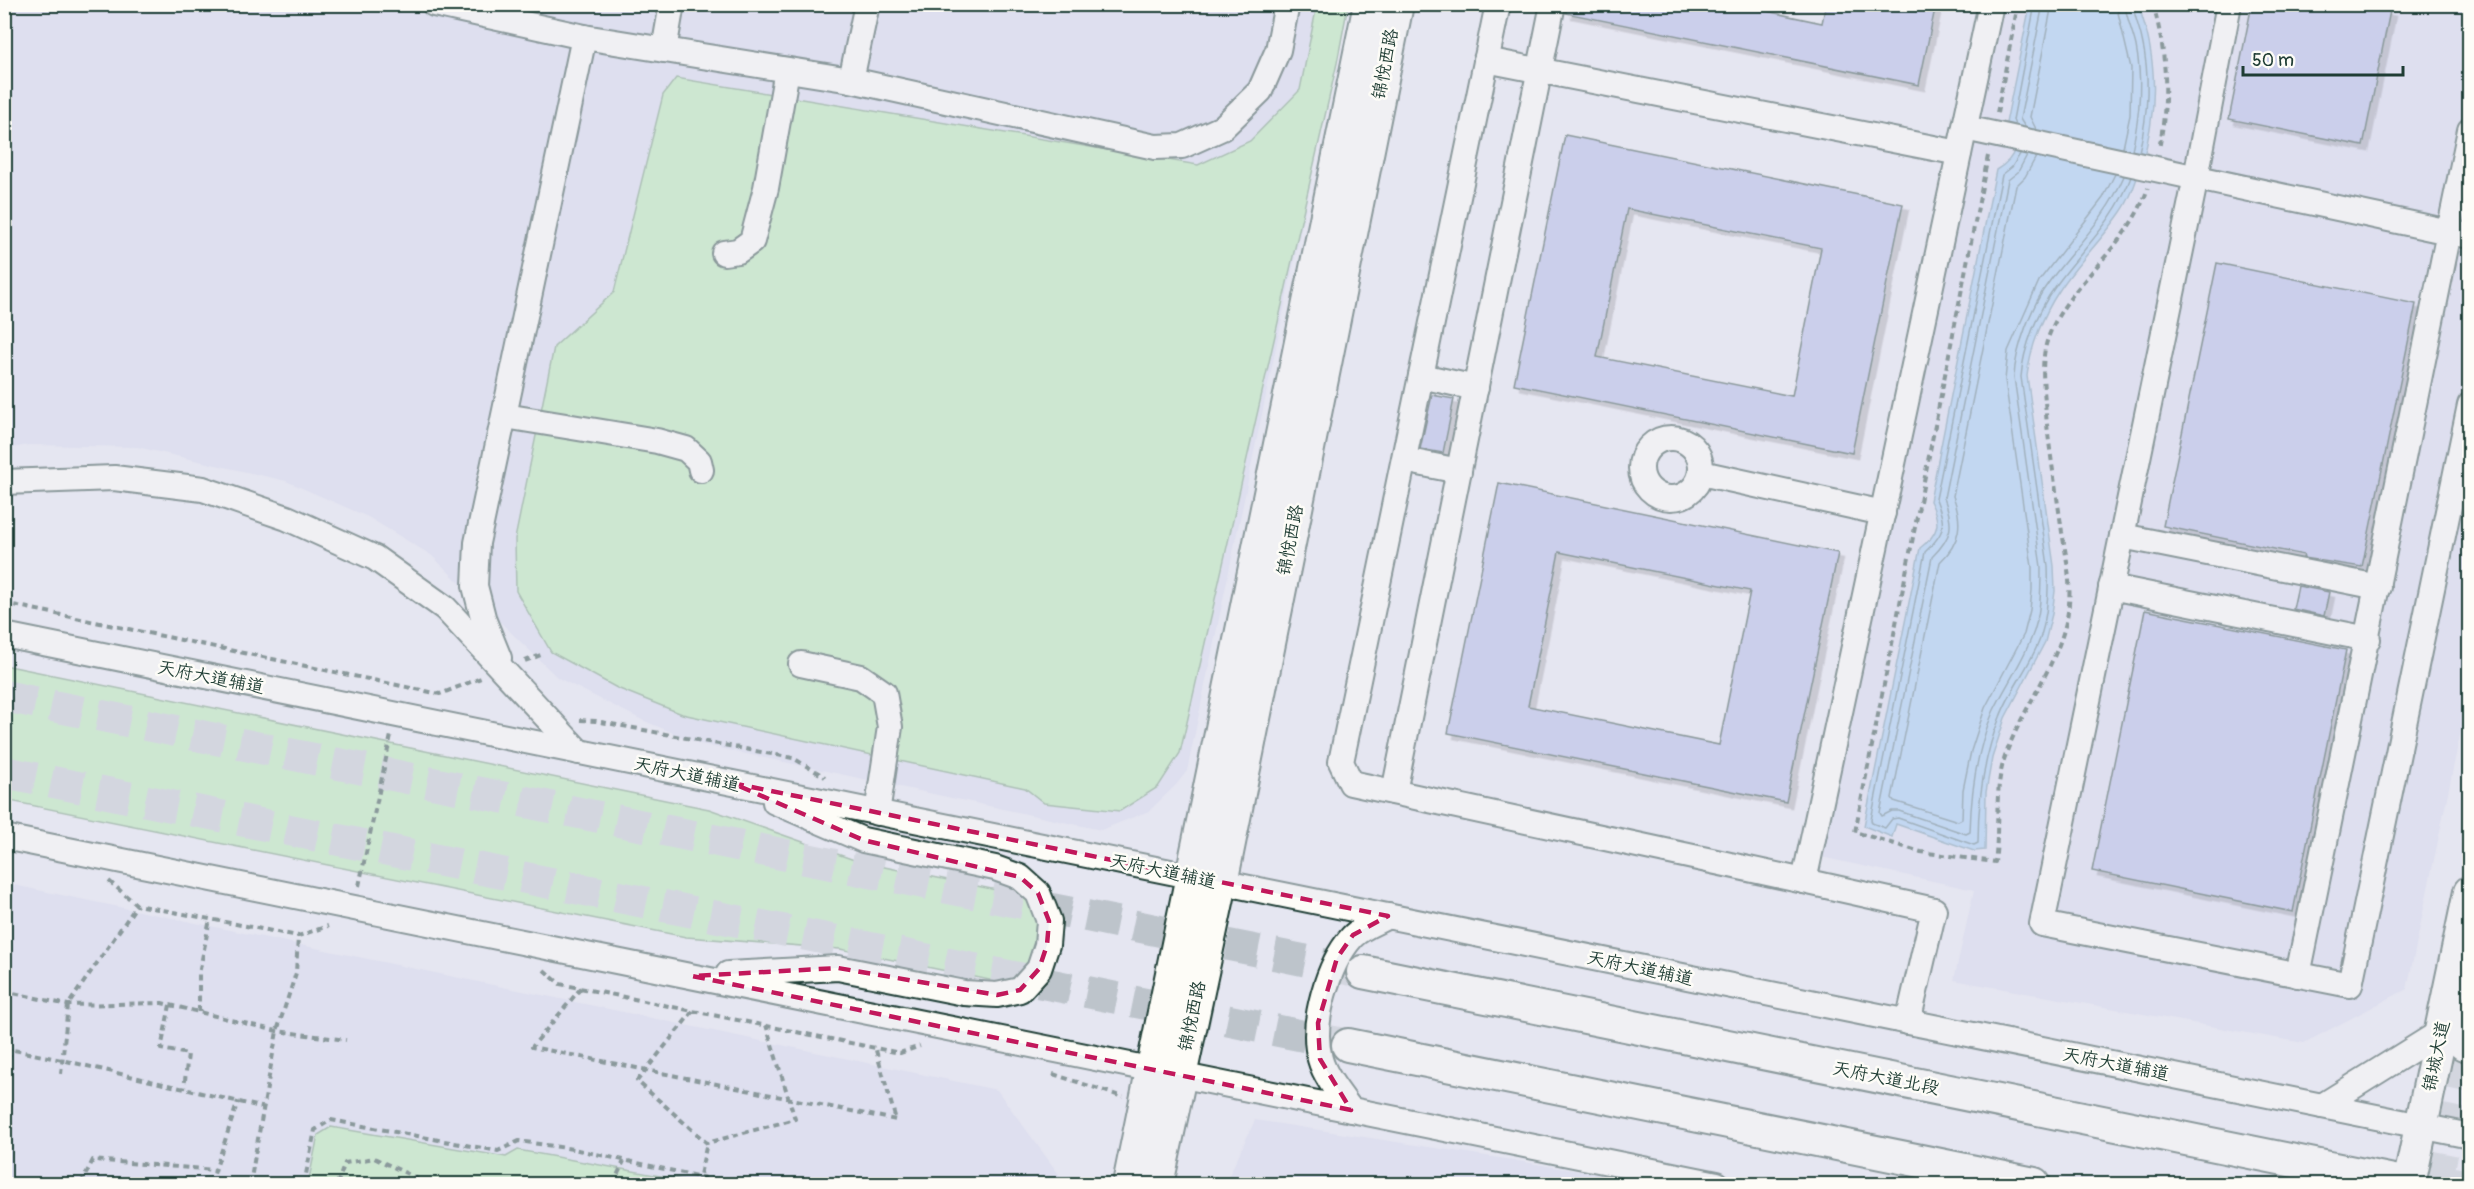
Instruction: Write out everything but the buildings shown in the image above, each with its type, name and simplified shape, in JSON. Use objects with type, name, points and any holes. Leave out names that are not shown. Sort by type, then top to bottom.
[{"type":"main road","name":"锦悦西路","points":[[1207,880],[1370,4]]},
{"type":"main road","name":"锦悦西路","points":[[1166,1073],[1397,4]]},
{"type":"main road","name":"锦城大道","points":[[2409,1185],[2422,1126],[2458,1031],[2469,892]]},
{"type":"main road","name":"天府大道北段","points":[[1363,972],[2409,1185]]},
{"type":"main road","points":[[1348,1045],[2034,1185]]},
{"type":"main road","points":[[1130,1185],[1145,1105],[1166,1073]]},
{"type":"main road","points":[[1157,1185],[1166,1073]]},
{"type":"street","points":[[434,4],[584,37],[851,80],[1155,147],[1182,146],[1222,128],[1260,91],[1278,50],[1287,4]]},
{"type":"street","points":[[664,50],[672,4]]},
{"type":"street","points":[[851,80],[867,4]]},
{"type":"street","points":[[1498,4],[1341,762],[1352,783],[1934,910],[1908,1022]]},
{"type":"street","points":[[1394,792],[1553,4]]},
{"type":"street","points":[[1804,881],[1991,4]]},
{"type":"street","points":[[2229,4],[2196,177],[2042,924],[2350,985],[2469,405]]},
{"type":"street","points":[[503,669],[484,621],[475,585],[477,543],[584,37]]},
{"type":"street","points":[[1486,60],[1959,153]]},
{"type":"street","points":[[723,253],[738,251],[752,241],[766,188],[788,70]]},
{"type":"street","points":[[1965,128],[2459,234]]},
{"type":"street","points":[[2298,975],[2378,587],[2459,234],[2469,130]]},
{"type":"street","points":[[1421,376],[1476,388]]},
{"type":"street","points":[[505,416],[657,441],[686,449],[699,462],[701,470]]},
{"type":"street","points":[[1404,460],[1459,471]]},
{"type":"street","points":[[1701,473],[1882,513]]},
{"type":"street","points":[[4,482],[114,478],[203,489],[287,518],[375,558],[445,608],[579,752]]},
{"type":"street","points":[[2122,536],[2378,587]]},
{"type":"street","points":[[2111,587],[2368,639]]},
{"type":"street","name":"天府大道辅道","points":[[4,636],[2469,1136]]},
{"type":"street","points":[[801,664],[861,676],[884,693],[890,727],[877,813]]},
{"type":"street","points":[[692,976],[838,968],[964,993],[997,995],[1020,990],[1039,969],[1047,945],[1049,921],[1038,893],[1020,877],[995,868],[863,840],[732,783]]},
{"type":"street","points":[[4,837],[1717,1185]]},
{"type":"street","points":[[1351,1110],[1333,1084],[1320,1059],[1318,1023],[1325,990],[1337,958],[1353,935],[1388,916]]},
{"type":"street","points":[[2322,1106],[2458,1031]]},
{"type":"path","points":[[2018,4],[1999,136],[1855,832],[1921,852],[1995,862],[1997,798],[2004,757],[2062,638],[2069,604],[2068,569],[2046,418],[2043,370],[2048,339],[2061,310],[2128,229],[2145,195],[2150,167],[2163,127],[2166,93],[2165,58],[2153,4]]},
{"type":"path","points":[[4,603],[440,694],[464,684]]},
{"type":"path","points":[[354,908],[401,686]]},
{"type":"path","points":[[101,874],[137,905],[298,936],[329,926]]},
{"type":"path","points":[[61,1074],[68,1005],[137,905]]},
{"type":"path","points":[[199,1012],[199,974],[210,919]]},
{"type":"path","points":[[250,1185],[278,1031],[296,973],[298,936]]},
{"type":"path","points":[[538,964],[560,984],[900,1053],[922,1045]]},
{"type":"path","points":[[581,988],[532,1047],[896,1120],[875,1047]]},
{"type":"path","points":[[4,991],[68,1005],[162,1003],[278,1031],[346,1040]]},
{"type":"path","points":[[170,1005],[161,1049],[188,1054],[184,1089]]},
{"type":"path","points":[[693,1011],[637,1081],[707,1143]]},
{"type":"path","points":[[707,1143],[795,1119],[766,1025]]},
{"type":"path","points":[[4,1048],[264,1108]]},
{"type":"path","points":[[4,1070],[12,1050]]},
{"type":"path","points":[[1051,1074],[1145,1105]]},
{"type":"path","points":[[213,1185],[215,1170],[238,1101]]},
{"type":"path","points":[[304,1185],[315,1130],[331,1120],[498,1151],[519,1141],[733,1185]]},
{"type":"path","points":[[698,1185],[707,1143]]},
{"type":"path","points":[[337,1185],[345,1163],[374,1158],[429,1185]]},
{"type":"path","points":[[81,1185],[93,1160],[215,1170]]},
{"type":"path","points":[[613,1185],[624,1161]]},
{"type":"highlighted area","points":[[732,783],[1388,916],[1353,935],[1337,958],[1318,1023],[1320,1059],[1351,1110],[692,976],[838,968],[997,995],[1020,990],[1039,969],[1047,945],[1049,921],[1038,893],[1020,877],[863,840]]},
{"type":"shaded area","points":[[5,5],[1348,5],[1187,771],[1149,811],[1101,830],[700,744],[642,720],[558,678],[431,555],[368,517],[286,481],[137,447],[29,445],[5,449]]},
{"type":"shaded area","points":[[1999,5],[2469,5],[2469,692],[2407,989],[2304,1043],[1954,980],[1974,890],[1821,857]]},
{"type":"shaded area","points":[[4,883],[997,1090],[1066,1184],[5,1184]]},
{"type":"shaded area","points":[[1255,1120],[1512,1160],[1653,1184],[1225,1184]]},
{"type":"green space","points":[[1317,5],[1348,5],[1337,63],[1180,753],[1158,787],[1120,811],[1044,803],[1025,788],[682,714],[617,688],[551,652],[516,591],[515,539],[554,347],[614,292],[663,95],[676,78],[1198,165],[1250,141],[1300,90]]},
{"type":"green space","points":[[4,665],[709,809],[860,862],[1011,893],[1030,901],[1041,920],[1028,972],[1004,983],[840,949],[686,937],[5,800]]},
{"type":"green space","points":[[331,1127],[506,1157],[518,1150],[682,1180],[679,1184],[308,1184],[318,1135]]},
{"type":"water","points":[[2030,5],[2138,5],[2149,44],[2153,105],[2147,146],[2128,201],[2053,300],[2031,354],[2027,376],[2054,566],[2055,591],[2045,642],[2005,718],[1992,758],[1986,792],[1985,850],[1974,851],[1896,824],[1892,837],[1864,826],[1920,548],[1932,537],[1937,527],[1936,515],[1930,501],[1996,170],[2009,160],[2015,149],[2013,137],[2006,123]]},
{"type":"tunnel","points":[[4,696],[1362,972]]},
{"type":"tunnel","points":[[4,772],[1348,1045]]},
{"type":"tunnel","points":[[2436,1184],[2464,1044]]},
{"type":"tunnel","points":[[2467,1184],[2470,1170]]}]
